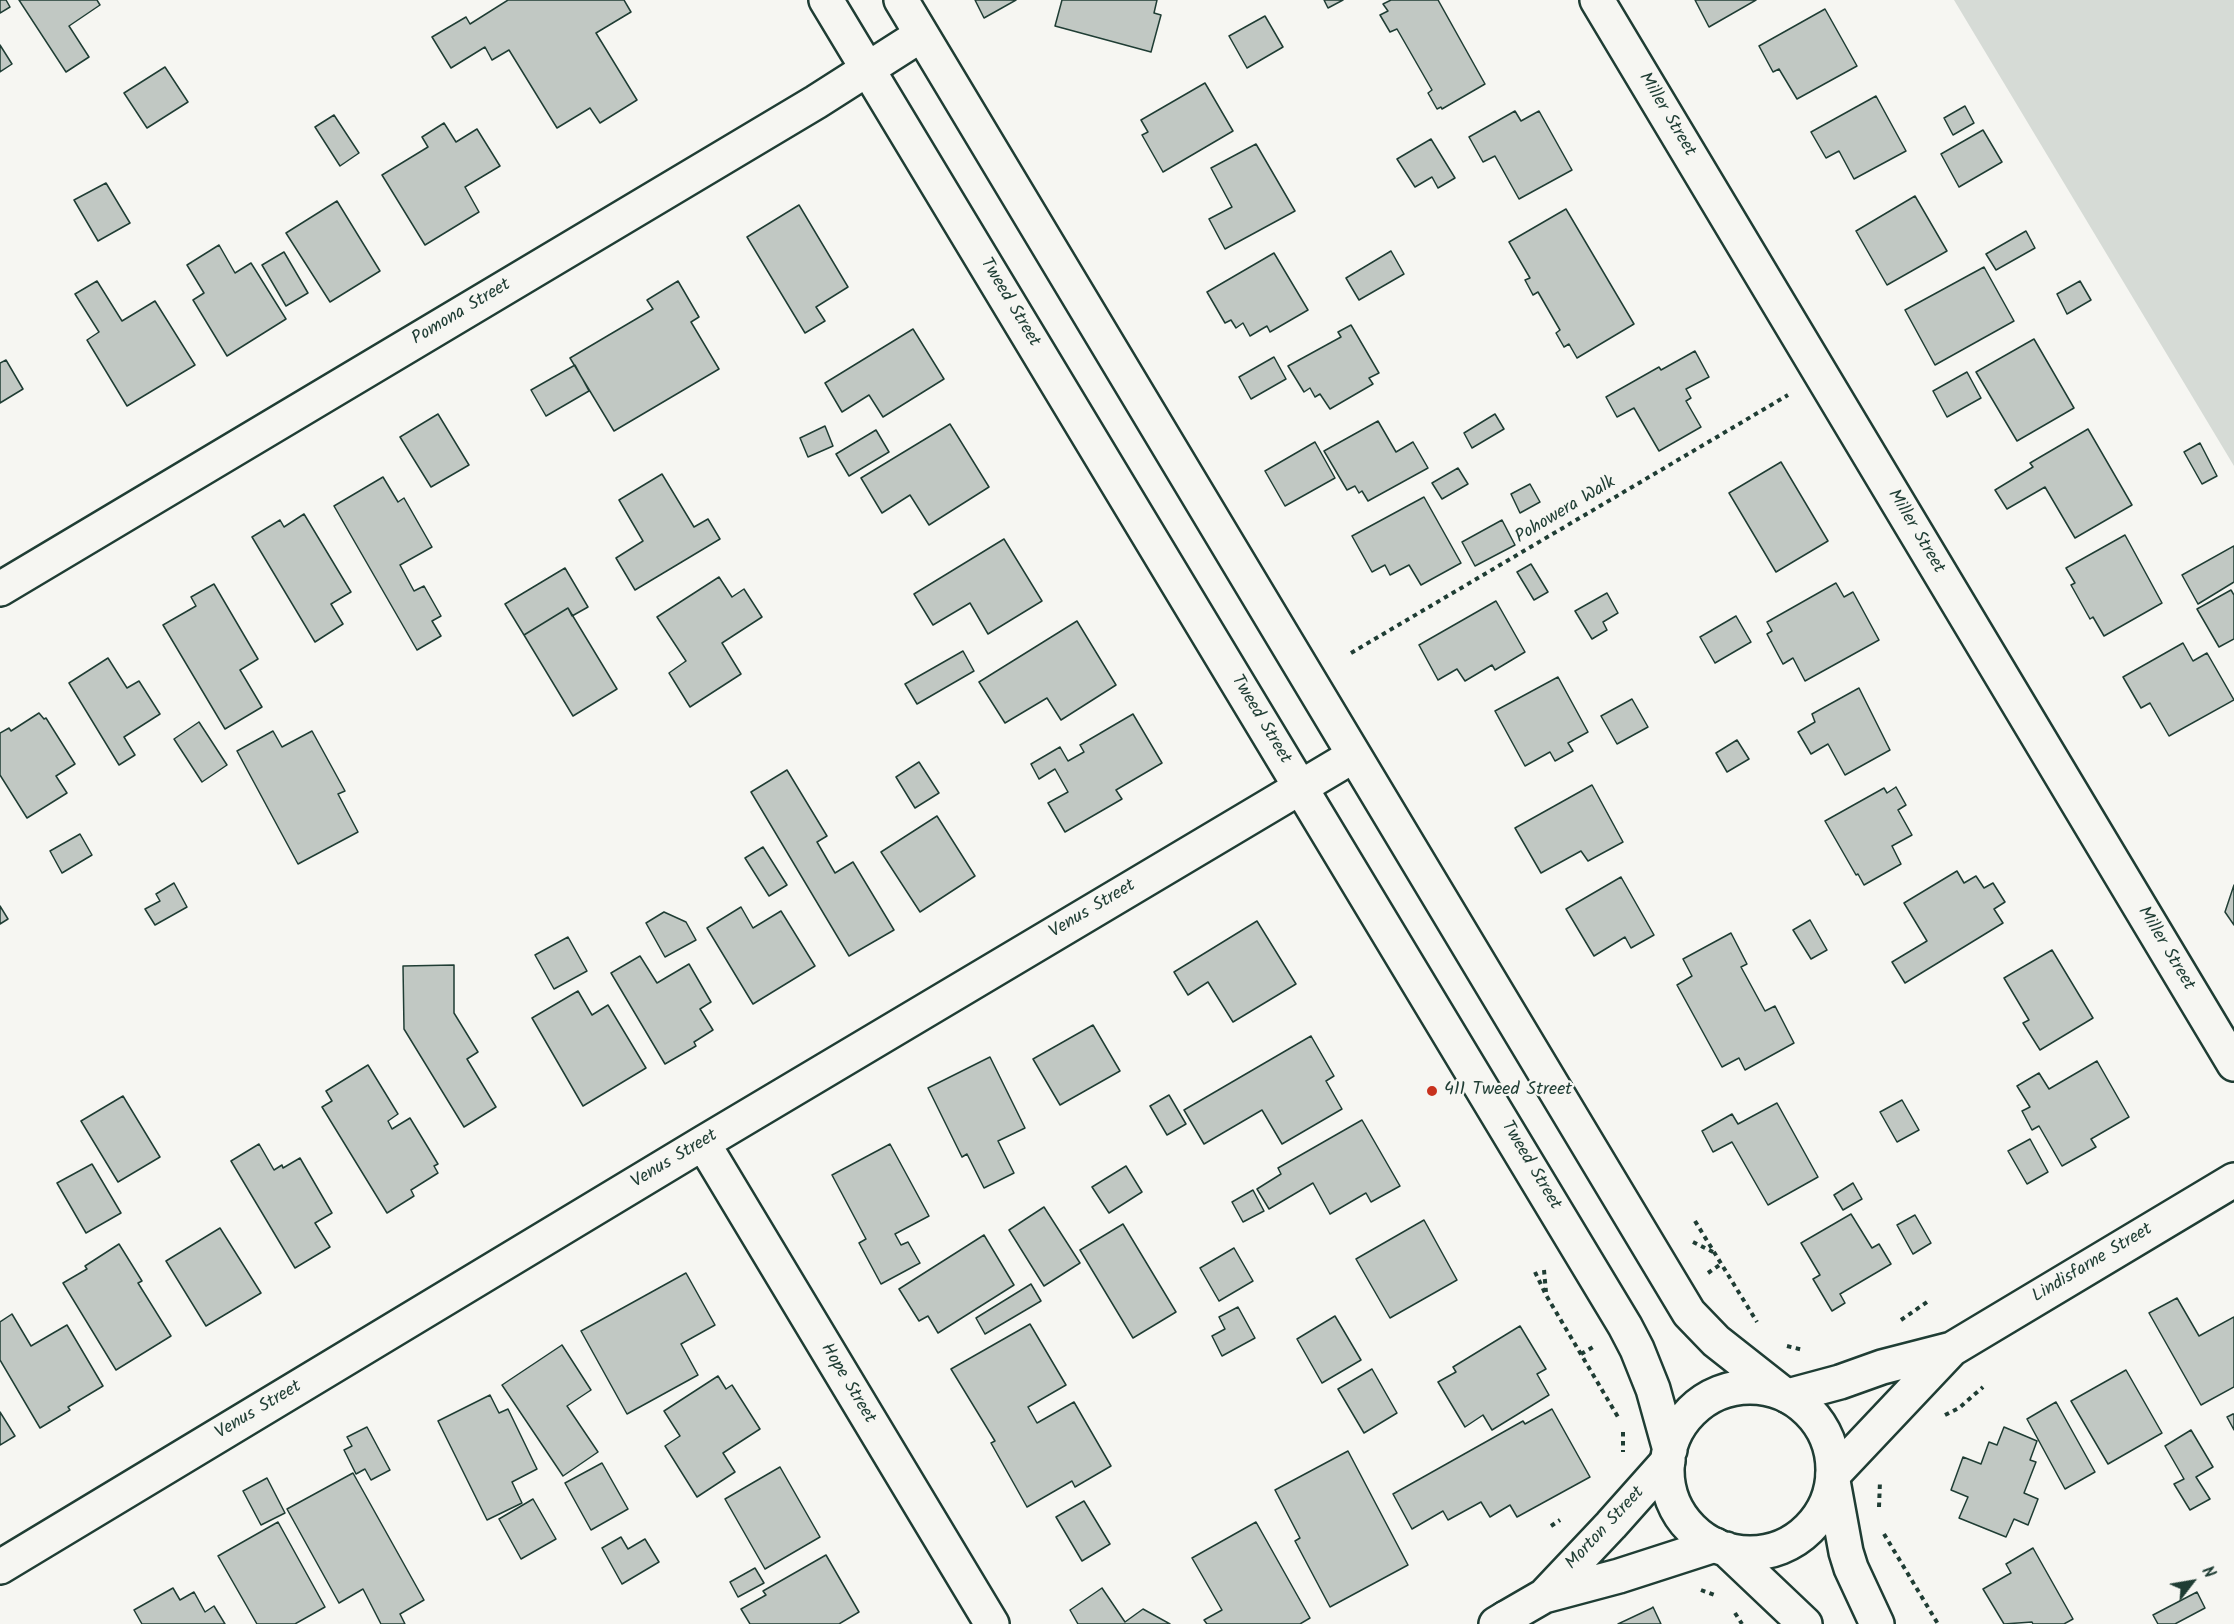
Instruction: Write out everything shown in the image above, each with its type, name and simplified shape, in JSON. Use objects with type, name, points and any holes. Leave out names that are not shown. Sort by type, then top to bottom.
[{"type":"street","name":"Tweed Street","points":[[826,0],[1625,1326],[1637,1348],[1653,1389],[1669,1455]]},
{"type":"street","points":[[901,0],[1689,1312],[1716,1341],[1785,1394],[1802,1404],[1823,1429],[1829,1444],[1833,1477],[1851,1568],[1877,1624]]},
{"type":"street","name":"Miller Street","points":[[1597,0],[2234,1064]]},
{"type":"street","name":"Pomona Street","points":[[0,589],[816,102],[921,35]]},
{"type":"street","name":"Venus Street","points":[[0,1567],[703,1143],[1353,756]]},
{"type":"street","name":"Hope Street","points":[[703,1143],[992,1624]]},
{"type":"street","name":"Lindisfarne Street","points":[[1833,1477],[1952,1349],[2234,1180]]},
{"type":"street","name":"Lindisfarne Street","points":[[1785,1394],[1840,1382],[1882,1367],[1952,1349]]},
{"type":"street","points":[[1785,1394],[1748,1386],[1713,1395],[1685,1418],[1674,1438],[1669,1455],[1668,1483],[1681,1515],[1696,1532],[1720,1547],[1805,1624]]},
{"type":"street","name":"Morton Street","points":[[1544,1596],[1611,1526],[1669,1455]]},
{"type":"street","points":[[1720,1547],[1759,1552],[1791,1542],[1809,1529],[1823,1511],[1833,1477]]},
{"type":"street","name":"Morton Street","points":[[1501,1621],[1544,1596],[1720,1547]]},
{"type":"path","name":"Pohowera Walk","points":[[1351,653],[1794,392]]},
{"type":"path","points":[[1695,1221],[1759,1325]]},
{"type":"path","points":[[1688,1239],[1715,1253]]},
{"type":"path","points":[[1535,1272],[1546,1295],[1617,1414],[1623,1430],[1622,1460]]},
{"type":"path","points":[[1545,1277],[1546,1295]]},
{"type":"path","points":[[1893,1326],[1930,1300]]},
{"type":"path","points":[[1910,1314],[1918,1314]]},
{"type":"path","points":[[1782,1344],[1807,1351]]},
{"type":"path","points":[[1940,1417],[1959,1408],[1983,1387]]},
{"type":"path","points":[[1959,1408],[1968,1390]]},
{"type":"path","points":[[1879,1515],[1880,1482],[1883,1473]]},
{"type":"path","points":[[1551,1526],[1567,1516]]},
{"type":"path","points":[[1879,1526],[1938,1624]]},
{"type":"shaded area","points":[[1954,0],[2234,0],[2234,466]]},
{"type":"building","points":[[0,0],[6,0],[10,7],[0,13]]},
{"type":"building","points":[[19,0],[97,0],[100,5],[69,26],[89,57],[66,72]]},
{"type":"building","points":[[508,0],[624,0],[631,12],[596,33],[637,100],[600,123],[590,108],[557,128],[509,50],[492,60],[485,47],[451,68],[432,37],[466,17],[470,24]]},
{"type":"building","points":[[975,0],[1016,0],[984,18]]},
{"type":"building","points":[[1062,0],[1157,0],[1154,13],[1161,15],[1151,52],[1055,26]]},
{"type":"building","points":[[1324,0],[1343,0],[1328,8]]},
{"type":"building","points":[[1391,0],[1438,0],[1485,84],[1442,109],[1441,107],[1437,109],[1428,93],[1432,90],[1397,29],[1390,32],[1380,15],[1388,11],[1383,4]]},
{"type":"building","points":[[1695,0],[1756,0],[1709,27]]},
{"type":"building","points":[[1825,9],[1857,66],[1797,99],[1779,69],[1773,72],[1759,46]]},
{"type":"building","points":[[1265,16],[1283,47],[1247,68],[1229,36]]},
{"type":"building","points":[[0,45],[12,64],[0,72]]},
{"type":"building","points":[[165,67],[188,102],[147,128],[124,93]]},
{"type":"building","points":[[1205,83],[1233,131],[1163,172],[1142,135],[1148,132],[1141,120]]},
{"type":"building","points":[[1876,96],[1906,151],[1854,179],[1839,151],[1826,158],[1811,132]]},
{"type":"building","points":[[1965,106],[1974,123],[1953,135],[1944,118]]},
{"type":"building","points":[[1515,111],[1521,121],[1539,111],[1572,170],[1519,199],[1495,156],[1483,162],[1469,137]]},
{"type":"building","points":[[334,115],[359,153],[340,166],[315,127]]},
{"type":"building","points":[[444,123],[456,142],[477,129],[500,166],[465,187],[479,212],[425,245],[382,175],[428,147],[422,137]]},
{"type":"building","points":[[1983,130],[2002,162],[1959,187],[1941,154]]},
{"type":"building","points":[[1431,139],[1455,178],[1438,188],[1432,177],[1415,187],[1397,159]]},
{"type":"building","points":[[1256,144],[1295,211],[1225,249],[1209,219],[1232,207],[1211,168]]},
{"type":"building","points":[[106,183],[130,223],[98,241],[74,200]]},
{"type":"building","points":[[1915,196],[1947,251],[1887,285],[1856,231]]},
{"type":"building","points":[[337,201],[380,271],[330,302],[286,233]]},
{"type":"building","points":[[799,205],[848,287],[816,307],[825,321],[805,333],[747,237]]},
{"type":"building","points":[[1566,209],[1634,324],[1577,358],[1569,344],[1564,347],[1556,333],[1560,330],[1538,292],[1533,295],[1525,280],[1530,278],[1509,242]]},
{"type":"building","points":[[2026,231],[2035,248],[1996,270],[1986,254]]},
{"type":"building","points":[[219,245],[235,273],[251,263],[286,319],[227,356],[193,300],[204,293],[187,265]]},
{"type":"building","points":[[1391,251],[1404,274],[1359,300],[1346,278]]},
{"type":"building","points":[[284,252],[308,293],[286,306],[262,265]]},
{"type":"building","points":[[1274,253],[1308,310],[1270,332],[1267,326],[1250,336],[1243,323],[1236,328],[1231,320],[1225,323],[1207,292]]},
{"type":"building","points":[[1984,267],[2014,321],[1935,365],[1905,310]]},
{"type":"building","points":[[97,281],[122,321],[155,301],[195,365],[127,406],[87,340],[99,332],[75,294]]},
{"type":"building","points":[[678,281],[699,317],[691,322],[719,369],[614,431],[570,358],[653,309],[647,300]]},
{"type":"building","points":[[2080,281],[2091,300],[2067,314],[2057,294]]},
{"type":"building","points":[[1351,325],[1379,373],[1369,378],[1373,384],[1330,409],[1320,394],[1315,397],[1310,388],[1304,392],[1288,366],[1341,337],[1338,332]]},
{"type":"building","points":[[913,329],[944,379],[883,417],[869,395],[842,412],[825,383]]},
{"type":"building","points":[[2034,339],[2074,408],[2017,441],[1976,372]]},
{"type":"building","points":[[1695,351],[1709,377],[1686,389],[1691,398],[1686,401],[1701,427],[1659,451],[1634,408],[1617,417],[1606,397],[1659,367],[1661,370]]},
{"type":"building","points":[[1274,357],[1286,379],[1251,399],[1239,377]]},
{"type":"building","points":[[6,360],[23,389],[0,403],[0,363]]},
{"type":"building","points":[[575,365],[589,391],[546,416],[531,390]]},
{"type":"building","points":[[1967,372],[1981,398],[1947,417],[1933,391]]},
{"type":"building","points":[[438,414],[469,465],[431,487],[400,437]]},
{"type":"building","points":[[1495,414],[1504,429],[1472,448],[1464,433]]},
{"type":"building","points":[[1378,421],[1396,452],[1413,442],[1428,468],[1368,501],[1362,491],[1359,493],[1355,486],[1347,490],[1324,451]]},
{"type":"building","points":[[950,424],[989,487],[929,525],[910,495],[882,513],[861,478]]},
{"type":"building","points":[[825,426],[833,446],[808,457],[800,438]]},
{"type":"building","points":[[2088,429],[2132,505],[2075,538],[2045,487],[2007,509],[1995,490],[2033,467],[2030,463]]},
{"type":"building","points":[[876,430],[889,452],[849,476],[836,454]]},
{"type":"building","points":[[1315,442],[1335,478],[1285,506],[1265,471]]},
{"type":"building","points":[[2200,443],[2217,476],[2202,484],[2184,452]]},
{"type":"building","points":[[1781,462],[1828,541],[1776,572],[1729,493]]},
{"type":"building","points":[[1458,468],[1468,484],[1442,499],[1432,483]]},
{"type":"building","points":[[662,474],[694,527],[708,519],[720,539],[635,590],[616,558],[643,541],[619,500]]},
{"type":"building","points":[[383,477],[398,502],[404,498],[432,547],[400,565],[414,591],[424,586],[441,616],[432,621],[441,636],[417,650],[334,506]]},
{"type":"building","points":[[1530,484],[1540,502],[1520,513],[1511,494]]},
{"type":"building","points":[[1424,497],[1461,563],[1421,585],[1409,565],[1390,575],[1385,565],[1372,572],[1352,536]]},
{"type":"building","points":[[304,514],[351,592],[331,604],[343,624],[315,642],[252,537],[280,520],[284,527]]},
{"type":"building","points":[[1502,520],[1515,545],[1475,566],[1462,542]]},
{"type":"building","points":[[2125,535],[2162,603],[2104,636],[2093,617],[2090,619],[2071,585],[2075,583],[2066,568]]},
{"type":"building","points":[[1004,539],[1042,601],[988,634],[970,603],[933,625],[914,594]]},
{"type":"building","points":[[2234,546],[2234,582],[2198,604],[2182,575]]},
{"type":"building","points":[[1531,564],[1548,592],[1534,600],[1517,572]]},
{"type":"building","points":[[565,568],[588,607],[572,616],[568,608],[524,635],[505,604]]},
{"type":"building","points":[[719,577],[732,597],[744,589],[762,617],[722,643],[741,674],[690,707],[669,673],[686,661],[657,617]]},
{"type":"building","points":[[1836,583],[1844,597],[1853,592],[1879,640],[1805,681],[1793,658],[1783,664],[1767,634],[1772,631],[1767,622]]},
{"type":"building","points":[[214,584],[258,659],[240,670],[262,707],[225,729],[163,625],[196,606],[191,597]]},
{"type":"building","points":[[2231,590],[2234,595],[2234,639],[2219,647],[2197,609]]},
{"type":"building","points":[[1607,593],[1618,613],[1603,622],[1607,630],[1592,639],[1575,611]]},
{"type":"building","points":[[1496,601],[1525,652],[1495,670],[1492,665],[1465,681],[1457,669],[1438,680],[1419,645]]},
{"type":"building","points":[[568,608],[617,689],[573,716],[524,635]]},
{"type":"building","points":[[1736,616],[1751,642],[1715,663],[1700,637]]},
{"type":"building","points":[[1077,621],[1116,685],[1061,720],[1047,698],[1005,723],[979,682]]},
{"type":"building","points":[[2183,643],[2193,661],[2207,653],[2234,700],[2169,736],[2150,703],[2141,708],[2123,677]]},
{"type":"building","points":[[963,651],[974,671],[917,704],[905,684]]},
{"type":"building","points":[[108,658],[127,688],[139,681],[160,714],[124,737],[135,755],[119,765],[69,683]]},
{"type":"building","points":[[1558,677],[1588,732],[1568,743],[1573,751],[1555,761],[1550,752],[1525,766],[1495,711]]},
{"type":"building","points":[[1859,688],[1890,750],[1845,775],[1828,744],[1811,754],[1798,732],[1815,722],[1812,714]]},
{"type":"building","points":[[1632,699],[1648,727],[1617,744],[1601,716]]},
{"type":"building","points":[[39,713],[44,719],[46,718],[75,764],[56,776],[67,793],[27,818],[0,775],[0,733],[9,728],[11,731]]},
{"type":"building","points":[[1133,714],[1162,763],[1116,790],[1122,799],[1065,832],[1048,803],[1068,792],[1055,769],[1039,779],[1031,764],[1060,747],[1068,761],[1084,752],[1080,745]]},
{"type":"building","points":[[199,722],[227,765],[202,782],[174,739]]},
{"type":"building","points":[[273,731],[282,747],[312,731],[345,791],[338,794],[358,832],[298,864],[237,751]]},
{"type":"building","points":[[1737,740],[1749,759],[1727,772],[1716,753]]},
{"type":"building","points":[[919,762],[939,793],[915,808],[896,777]]},
{"type":"building","points":[[787,770],[827,836],[817,842],[835,873],[853,862],[894,930],[849,956],[751,792]]},
{"type":"building","points":[[1592,785],[1623,842],[1588,861],[1581,851],[1541,873],[1515,828]]},
{"type":"building","points":[[1896,787],[1906,805],[1898,810],[1912,835],[1892,846],[1901,864],[1864,885],[1825,821],[1884,788],[1887,793]]},
{"type":"building","points":[[937,816],[975,876],[920,912],[881,852]]},
{"type":"building","points":[[80,834],[92,855],[62,873],[50,851]]},
{"type":"building","points":[[763,847],[787,885],[769,896],[745,858]]},
{"type":"building","points":[[1957,871],[1964,883],[1976,876],[1984,888],[1993,883],[2005,902],[1994,909],[2003,923],[1905,983],[1892,962],[1927,941],[1904,903]]},
{"type":"building","points":[[1621,877],[1654,935],[1631,948],[1625,937],[1594,956],[1566,909]]},
{"type":"building","points":[[174,883],[187,907],[155,925],[145,909],[160,901],[156,894]]},
{"type":"building","points":[[2234,885],[2234,925],[2225,912]]},
{"type":"building","points":[[0,906],[8,919],[0,924]]},
{"type":"building","points":[[741,907],[753,928],[781,911],[815,966],[753,1004],[707,928]]},
{"type":"building","points":[[664,912],[686,922],[696,940],[665,957],[646,923]]},
{"type":"building","points":[[1810,920],[1827,950],[1811,959],[1793,930]]},
{"type":"building","points":[[1257,921],[1296,984],[1233,1022],[1208,982],[1188,995],[1174,972]]},
{"type":"building","points":[[1731,933],[1747,964],[1741,967],[1765,1011],[1775,1006],[1794,1043],[1745,1070],[1739,1058],[1722,1067],[1677,985],[1692,976],[1683,959]]},
{"type":"building","points":[[568,937],[587,971],[554,989],[535,955]]},
{"type":"building","points":[[2052,950],[2093,1018],[2040,1050],[2023,1023],[2029,1020],[2004,978]]},
{"type":"building","points":[[640,956],[657,983],[689,964],[711,1002],[700,1009],[713,1030],[694,1042],[696,1046],[665,1064],[611,973]]},
{"type":"building","points":[[454,965],[454,1013],[478,1052],[467,1059],[496,1107],[464,1127],[404,1029],[403,966]]},
{"type":"building","points":[[578,991],[592,1015],[608,1005],[646,1068],[583,1106],[532,1018]]},
{"type":"building","points":[[1093,1025],[1120,1071],[1060,1105],[1033,1059]]},
{"type":"building","points":[[1311,1036],[1334,1076],[1326,1081],[1342,1109],[1282,1144],[1262,1110],[1204,1144],[1184,1110]]},
{"type":"building","points":[[990,1057],[1025,1128],[998,1141],[1014,1173],[984,1188],[967,1154],[962,1157],[928,1088]]},
{"type":"building","points":[[2097,1061],[2129,1117],[2091,1139],[2096,1147],[2062,1166],[2039,1126],[2032,1130],[2022,1111],[2030,1107],[2017,1086],[2039,1073],[2049,1089]]},
{"type":"building","points":[[368,1065],[398,1114],[388,1121],[392,1129],[410,1118],[438,1164],[434,1166],[438,1173],[411,1190],[414,1196],[387,1213],[322,1107],[332,1101],[326,1091]]},
{"type":"building","points":[[1169,1095],[1186,1124],[1167,1135],[1150,1106]]},
{"type":"building","points":[[123,1096],[160,1157],[118,1182],[81,1121]]},
{"type":"building","points":[[1902,1100],[1919,1130],[1897,1142],[1880,1112]]},
{"type":"building","points":[[1777,1103],[1818,1177],[1768,1205],[1732,1142],[1713,1152],[1702,1131],[1732,1114],[1738,1124]]},
{"type":"building","points":[[1362,1120],[1400,1186],[1371,1202],[1366,1193],[1330,1214],[1313,1183],[1269,1209],[1257,1189],[1281,1174],[1278,1168]]},
{"type":"building","points":[[2030,1139],[2048,1172],[2027,1184],[2008,1151]]},
{"type":"building","points":[[259,1144],[274,1170],[282,1165],[283,1168],[300,1158],[332,1213],[315,1223],[330,1247],[295,1268],[231,1161]]},
{"type":"building","points":[[890,1144],[929,1216],[895,1234],[901,1245],[908,1242],[920,1263],[881,1284],[859,1243],[866,1239],[832,1175]]},
{"type":"building","points":[[92,1164],[121,1213],[86,1233],[57,1183]]},
{"type":"building","points":[[1126,1166],[1142,1192],[1109,1213],[1092,1187]]},
{"type":"building","points":[[1853,1183],[1862,1199],[1843,1210],[1834,1195]]},
{"type":"building","points":[[1253,1190],[1264,1211],[1243,1222],[1232,1202]]},
{"type":"building","points":[[1044,1207],[1080,1263],[1044,1286],[1009,1230]]},
{"type":"building","points":[[1851,1214],[1872,1248],[1879,1244],[1891,1264],[1840,1294],[1845,1303],[1832,1311],[1813,1279],[1820,1275],[1801,1243]]},
{"type":"building","points":[[1915,1215],[1931,1243],[1913,1254],[1897,1225]]},
{"type":"building","points":[[1424,1220],[1457,1280],[1390,1318],[1356,1259]]},
{"type":"building","points":[[1123,1224],[1176,1312],[1133,1338],[1080,1250]]},
{"type":"building","points":[[220,1228],[261,1293],[206,1326],[166,1261]]},
{"type":"building","points":[[984,1235],[1014,1285],[938,1333],[928,1316],[919,1321],[899,1289]]},
{"type":"building","points":[[119,1244],[142,1281],[138,1283],[171,1336],[116,1370],[63,1283],[87,1269],[85,1266]]},
{"type":"building","points":[[1234,1248],[1253,1281],[1219,1301],[1200,1268]]},
{"type":"building","points":[[686,1273],[715,1325],[681,1344],[698,1375],[627,1414],[581,1331]]},
{"type":"building","points":[[1031,1284],[1041,1301],[985,1334],[976,1318]]},
{"type":"building","points":[[2177,1298],[2199,1336],[2234,1317],[2234,1387],[2201,1405],[2149,1313]]},
{"type":"building","points":[[1238,1307],[1255,1338],[1222,1356],[1212,1336],[1225,1329],[1219,1317]]},
{"type":"building","points":[[12,1314],[31,1346],[67,1325],[103,1386],[68,1407],[70,1410],[40,1428],[0,1360],[0,1322]]},
{"type":"building","points":[[1335,1316],[1361,1360],[1322,1383],[1297,1339]]},
{"type":"building","points":[[1030,1324],[1066,1385],[1028,1407],[1037,1423],[1074,1402],[1111,1466],[1075,1487],[1072,1481],[1027,1507],[991,1443],[995,1441],[951,1369]]},
{"type":"building","points":[[1520,1326],[1546,1369],[1537,1374],[1549,1395],[1492,1430],[1483,1415],[1465,1427],[1438,1382],[1456,1372],[1453,1367]]},
{"type":"building","points":[[562,1345],[591,1390],[567,1406],[598,1452],[563,1476],[502,1385]]},
{"type":"building","points":[[1372,1369],[1397,1413],[1364,1433],[1338,1389]]},
{"type":"building","points":[[2126,1370],[2162,1433],[2108,1464],[2071,1401]]},
{"type":"building","points":[[718,1376],[726,1389],[732,1385],[760,1429],[723,1453],[735,1472],[697,1497],[665,1446],[680,1436],[664,1411]]},
{"type":"building","points":[[490,1395],[499,1413],[508,1409],[537,1469],[512,1482],[522,1503],[487,1520],[438,1421]]},
{"type":"building","points":[[2056,1402],[2095,1472],[2065,1489],[2027,1419]]},
{"type":"building","points":[[1552,1409],[1590,1477],[1517,1517],[1510,1505],[1490,1517],[1481,1502],[1448,1520],[1443,1511],[1412,1529],[1393,1494],[1523,1421],[1525,1424]]},
{"type":"building","points":[[0,1412],[15,1436],[0,1445]]},
{"type":"building","points":[[2234,1414],[2234,1430],[2227,1417]]},
{"type":"building","points":[[367,1427],[390,1470],[371,1480],[365,1469],[356,1474],[344,1450],[352,1446],[347,1437]]},
{"type":"building","points":[[2004,1427],[2037,1441],[2030,1460],[2036,1462],[2024,1493],[2038,1499],[2028,1525],[2014,1519],[2006,1537],[1959,1518],[1968,1497],[1951,1490],[1963,1457],[1981,1464],[1989,1442],[1997,1445]]},
{"type":"building","points":[[2191,1430],[2213,1467],[2196,1477],[2210,1499],[2190,1510],[2174,1484],[2184,1479],[2165,1446]]},
{"type":"building","points":[[1348,1451],[1408,1565],[1330,1607],[1295,1541],[1300,1538],[1275,1490]]},
{"type":"building","points":[[602,1463],[628,1509],[591,1530],[565,1483]]},
{"type":"building","points":[[780,1467],[820,1537],[765,1569],[725,1499]]},
{"type":"building","points":[[353,1473],[424,1600],[400,1614],[405,1624],[381,1624],[363,1589],[339,1603],[287,1509]]},
{"type":"building","points":[[267,1478],[285,1513],[261,1525],[243,1491]]},
{"type":"building","points":[[533,1499],[556,1539],[521,1559],[499,1519]]},
{"type":"building","points":[[1084,1501],[1110,1544],[1082,1561],[1056,1517]]},
{"type":"building","points":[[278,1522],[325,1607],[295,1624],[257,1624],[218,1556]]},
{"type":"building","points":[[1256,1522],[1310,1618],[1300,1624],[1207,1624],[1204,1620],[1222,1610],[1192,1558]]},
{"type":"building","points":[[621,1537],[628,1549],[645,1539],[659,1562],[622,1584],[602,1548]]},
{"type":"building","points":[[2033,1548],[2073,1619],[2064,1624],[2033,1624],[2032,1622],[2004,1624],[1983,1589],[2011,1573],[2006,1564]]},
{"type":"building","points":[[826,1555],[859,1612],[839,1624],[750,1624],[741,1609],[766,1595],[763,1591]]},
{"type":"building","points":[[755,1568],[764,1583],[738,1597],[730,1582]]},
{"type":"building","points":[[173,1588],[180,1600],[194,1592],[205,1612],[214,1606],[225,1624],[142,1624],[134,1610]]},
{"type":"building","points":[[1102,1588],[1125,1622],[1143,1609],[1170,1624],[1078,1624],[1070,1610]]},
{"type":"building","points":[[2197,1592],[2205,1608],[2175,1624],[2158,1624],[2153,1615]]},
{"type":"building","points":[[1652,1608],[1661,1624],[1618,1624]]},
{"type":"place","name":"411 Tweed Street","points":[[1432,1091]]}]
